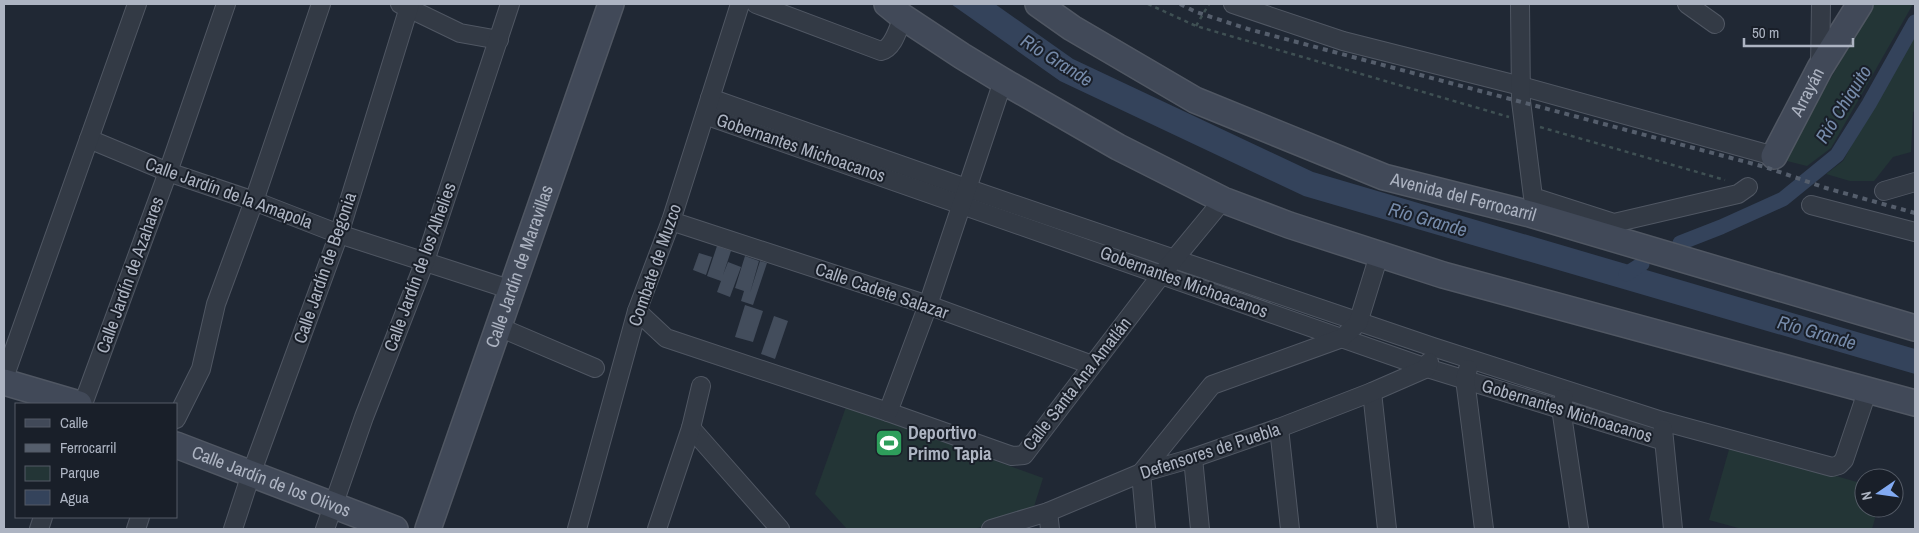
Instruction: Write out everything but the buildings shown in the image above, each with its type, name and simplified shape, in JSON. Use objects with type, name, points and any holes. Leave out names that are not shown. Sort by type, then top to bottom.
[{"type":"main road","name":"Calle Jardín de Maravillas","points":[[428,529],[611,4]]},
{"type":"main road","name":"Avenida del Ferrocarril","points":[[1038,4],[1072,28],[1195,100],[1384,178],[1530,214],[1915,328]]},
{"type":"main road","name":"Arrayán","points":[[1774,156],[1820,68],[1860,4]]},
{"type":"main road","points":[[895,10],[962,56],[1003,81],[1118,147],[1223,200],[1289,225],[1442,276],[1915,403]]},
{"type":"main road","points":[[4,382],[78,403]]},
{"type":"main road","name":"Calle Jardín de los Olivos","points":[[178,446],[395,529]]},
{"type":"street","points":[[4,378],[137,4]]},
{"type":"street","name":"Calle Jardín de Azahares","points":[[81,403],[168,172],[226,4]]},
{"type":"street","points":[[178,415],[201,369],[216,304],[254,201],[321,4]]},
{"type":"street","name":"Calle Jardín de los Alhelies","points":[[325,529],[364,417],[425,262],[510,4]]},
{"type":"street","name":"Combate de Muzco","points":[[577,529],[637,311],[671,221],[740,4]]},
{"type":"street","points":[[756,4],[881,51],[887,50],[891,43],[895,10]]},
{"type":"street","points":[[1233,4],[1343,41],[1521,94],[1774,156]]},
{"type":"street","points":[[1520,4],[1521,94],[1533,197],[1614,223],[1738,194],[1748,187]]},
{"type":"street","points":[[1687,4],[1715,24]]},
{"type":"street","points":[[1820,68],[1821,4]]},
{"type":"street","points":[[406,5],[432,21],[460,33],[498,40]]},
{"type":"street","name":"Calle Jardín de Begonia","points":[[233,529],[251,474],[339,234],[406,5]]},
{"type":"street","points":[[888,412],[928,305],[1003,81]]},
{"type":"street","name":"Gobernantes Michoacanos","points":[[708,107],[964,196],[1162,274],[1427,368],[1664,441]]},
{"type":"street","name":"Calle Jardín de la Amapola","points":[[89,139],[168,172],[254,201],[339,234],[512,290]]},
{"type":"street","points":[[1884,191],[1915,182]]},
{"type":"street","name":"Gobernantes Michoacanos","points":[[964,196],[1174,258],[1358,322],[1662,421],[1832,467],[1839,465],[1844,460],[1868,389]]},
{"type":"street","name":"Calle Santa Ana Amatlán","points":[[637,311],[666,338],[888,412],[1012,456],[1024,455],[1174,258],[1223,200]]},
{"type":"street","points":[[1811,205],[1915,232]]},
{"type":"street","name":"Calle Cadete Salazar","points":[[671,221],[928,305],[1092,365]]},
{"type":"street","points":[[1146,529],[1141,473],[1212,385],[1342,338],[1358,322],[1379,255]]},
{"type":"street","points":[[499,327],[596,368]]},
{"type":"street","points":[[1427,368],[1433,347]]},
{"type":"street","points":[[1470,359],[1465,380],[1484,529]]},
{"type":"street","name":"Defensores de Puebla","points":[[990,529],[1049,521],[1141,473],[1193,458],[1279,428],[1372,392],[1427,368]]},
{"type":"street","points":[[657,529],[691,428],[701,386]]},
{"type":"street","points":[[1565,390],[1561,408],[1579,529]]},
{"type":"street","points":[[1372,392],[1387,529]]},
{"type":"street","points":[[1662,421],[1673,529]]},
{"type":"street","points":[[691,428],[780,529]]},
{"type":"street","points":[[1279,428],[1290,529]]},
{"type":"street","points":[[1193,458],[1200,529]]},
{"type":"path","points":[[1148,4],[1196,26],[1748,187]]},
{"type":"path","points":[[1196,26],[1209,4]]},
{"type":"green space","points":[[1874,4],[1913,4],[1831,148],[1807,166],[1783,160]]},
{"type":"green space","points":[[1915,30],[1915,111],[1913,112],[1911,152],[1893,157],[1874,181],[1850,181],[1826,174],[1843,161]]},
{"type":"green space","name":"Deportivo Primo Tapia","points":[[846,407],[1043,478],[1032,513],[974,529],[847,529],[815,494]]},
{"type":"green space","points":[[1730,446],[1854,481],[1854,518],[1875,518],[1872,529],[1742,529],[1709,520]]},
{"type":"water","name":"Río Grande","points":[[951,4],[995,4],[1073,59],[1313,172],[1915,349],[1915,374],[1304,196],[1060,81]]},
{"type":"waterway","name":"Rió Chiquito","points":[[1680,243],[1783,199],[1837,155],[1869,104],[1915,22]]},
{"type":"waterway","points":[[1626,274],[1642,264]]},
{"type":"railway","points":[[1180,4],[1196,12],[1248,29],[1765,167],[1826,188],[1915,213]]},
{"type":"place","name":"Deportivo Primo Tapia","points":[[889,443]]}]
